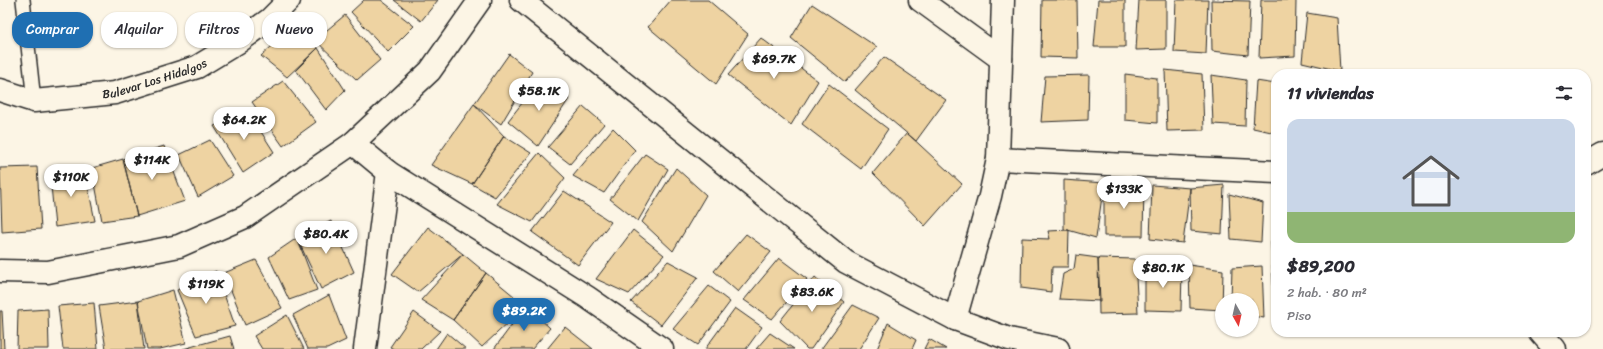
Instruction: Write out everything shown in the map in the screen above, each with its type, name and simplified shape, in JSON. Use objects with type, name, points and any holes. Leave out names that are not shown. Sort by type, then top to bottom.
[{"type":"street","name":"Bulevar Los Hidalgos","points":[[0,90],[34,101],[115,93],[197,67],[240,41],[270,19],[289,0]]},
{"type":"street","points":[[0,271],[48,272],[179,246],[245,217],[353,143],[430,71],[480,0]]},
{"type":"street","points":[[521,0],[846,262],[955,319],[1009,339],[1058,349]]},
{"type":"street","points":[[920,0],[1001,59]]},
{"type":"street","points":[[955,319],[990,196],[998,159],[1004,0]]},
{"type":"street","points":[[353,143],[388,172],[587,297],[662,349]]},
{"type":"street","points":[[1591,161],[1603,154]]},
{"type":"street","points":[[998,159],[1271,172]]},
{"type":"street","points":[[365,349],[388,172]]},
{"type":"street","points":[[1544,337],[1555,349]]},
{"type":"lane","points":[[23,0],[34,101]]},
{"type":"building","points":[[364,0],[381,0],[414,26],[388,52],[351,12]]},
{"type":"building","points":[[394,0],[438,0],[421,21]]},
{"type":"building","points":[[671,0],[708,0],[748,34],[716,84],[648,27]]},
{"type":"building","points":[[1042,0],[1077,0],[1078,58],[1041,57]]},
{"type":"building","points":[[1098,0],[1125,0],[1125,47],[1094,47]]},
{"type":"building","points":[[1139,0],[1166,0],[1166,49],[1136,50]]},
{"type":"building","points":[[1176,0],[1208,0],[1206,54],[1174,52]]},
{"type":"building","points":[[1211,0],[1250,1],[1248,55],[1212,51]]},
{"type":"building","points":[[1261,0],[1296,0],[1295,56],[1259,58]]},
{"type":"building","points":[[812,4],[877,47],[845,82],[791,38]]},
{"type":"building","points":[[1307,13],[1337,18],[1340,69],[1332,69],[1302,62]]},
{"type":"building","points":[[345,15],[380,60],[357,80],[323,48],[327,48],[327,30]]},
{"type":"building","points":[[761,38],[818,81],[791,125],[728,75]]},
{"type":"building","points":[[270,48],[318,48],[287,77],[261,56]]},
{"type":"building","points":[[318,48],[345,90],[326,110],[296,70]]},
{"type":"building","points":[[509,54],[532,72],[501,124],[474,104]]},
{"type":"building","points":[[884,57],[946,100],[916,141],[855,90]]},
{"type":"building","points":[[1165,70],[1202,74],[1204,130],[1167,131]]},
{"type":"building","points":[[1125,74],[1157,78],[1157,123],[1125,120]]},
{"type":"building","points":[[1089,75],[1088,120],[1041,122],[1045,76]]},
{"type":"building","points":[[1211,75],[1246,80],[1245,126],[1213,124]]},
{"type":"building","points":[[541,79],[569,99],[538,146],[508,121]]},
{"type":"building","points":[[283,81],[316,122],[283,146],[252,102]]},
{"type":"building","points":[[1256,81],[1271,83],[1271,132],[1253,128]]},
{"type":"building","points":[[829,84],[888,129],[861,169],[802,124]]},
{"type":"building","points":[[474,104],[504,136],[472,184],[431,165]]},
{"type":"building","points":[[583,106],[604,124],[570,164],[548,147]]},
{"type":"building","points":[[247,110],[274,152],[243,173],[214,126]]},
{"type":"building","points":[[613,128],[635,150],[604,193],[573,176]]},
{"type":"building","points":[[907,133],[962,184],[925,226],[873,173]]},
{"type":"building","points":[[504,136],[531,153],[495,197],[472,184]]},
{"type":"building","points":[[210,140],[233,176],[198,197],[179,155]]},
{"type":"building","points":[[164,146],[185,201],[137,216],[123,159]]},
{"type":"building","points":[[539,153],[565,178],[532,222],[497,204]]},
{"type":"building","points":[[645,154],[668,169],[638,221],[610,199]]},
{"type":"building","points":[[123,159],[137,216],[102,221],[92,168]]},
{"type":"building","points":[[37,167],[41,229],[2,232],[0,168]]},
{"type":"building","points":[[84,167],[95,221],[55,227],[50,175]]},
{"type":"building","points":[[676,168],[706,195],[673,251],[642,222]]},
{"type":"building","points":[[1064,180],[1104,183],[1096,238],[1064,229]]},
{"type":"building","points":[[1104,183],[1144,186],[1143,236],[1104,236]]},
{"type":"building","points":[[1152,185],[1190,188],[1183,243],[1150,239]]},
{"type":"building","points":[[1224,185],[1222,234],[1191,231],[1190,188]]},
{"type":"building","points":[[564,191],[611,222],[578,265],[532,232]]},
{"type":"building","points":[[1229,194],[1263,203],[1261,242],[1231,239]]},
{"type":"building","points":[[331,221],[354,272],[321,289],[297,238]]},
{"type":"building","points":[[428,227],[463,254],[418,292],[392,274]]},
{"type":"building","points":[[633,230],[664,255],[629,294],[596,279]]},
{"type":"building","points":[[1069,230],[1068,267],[1052,267],[1051,292],[1021,288],[1022,238],[1050,239],[1048,231]]},
{"type":"building","points":[[746,234],[771,252],[738,292],[714,271]]},
{"type":"building","points":[[297,238],[317,290],[289,300],[269,257]]},
{"type":"building","points":[[463,254],[486,273],[453,320],[421,300]]},
{"type":"building","points":[[1076,255],[1098,258],[1100,301],[1059,299],[1063,274],[1074,269]]},
{"type":"building","points":[[779,258],[807,279],[772,319],[744,300]]},
{"type":"building","points":[[1098,258],[1135,259],[1138,313],[1099,314]]},
{"type":"building","points":[[256,260],[282,308],[245,325],[224,273]]},
{"type":"building","points":[[668,261],[698,277],[661,325],[631,302]]},
{"type":"building","points":[[1145,265],[1182,271],[1181,311],[1145,310]]},
{"type":"building","points":[[1189,265],[1223,270],[1222,293],[1215,293],[1215,310],[1190,308]]},
{"type":"building","points":[[1262,266],[1264,318],[1259,317],[1259,293],[1231,293],[1232,268]]},
{"type":"building","points":[[216,271],[235,326],[196,336],[177,290]]},
{"type":"building","points":[[486,273],[526,306],[482,347],[453,320]]},
{"type":"building","points":[[815,277],[844,302],[811,349],[807,349],[780,321]]},
{"type":"building","points":[[709,286],[730,302],[698,345],[673,329]]},
{"type":"building","points":[[173,290],[186,343],[160,349],[147,349],[138,301]]},
{"type":"building","points":[[329,295],[346,340],[327,349],[308,349],[293,315]]},
{"type":"building","points":[[138,301],[144,349],[106,349],[99,306]]},
{"type":"building","points":[[94,303],[98,349],[63,349],[58,306]]},
{"type":"building","points":[[853,305],[879,318],[859,349],[821,349]]},
{"type":"building","points":[[526,306],[550,328],[532,349],[494,349]]},
{"type":"building","points":[[735,308],[762,327],[746,349],[705,349]]},
{"type":"building","points":[[48,309],[49,349],[17,349],[18,311]]},
{"type":"building","points":[[0,311],[2,311],[4,349],[0,349]]},
{"type":"building","points":[[414,312],[440,331],[421,349],[394,349],[390,347]]},
{"type":"building","points":[[287,315],[304,349],[262,349],[254,336]]},
{"type":"building","points":[[888,323],[916,340],[912,349],[877,349]]},
{"type":"building","points":[[565,327],[593,349],[547,349]]},
{"type":"building","points":[[447,333],[466,349],[436,349]]},
{"type":"building","points":[[770,333],[794,349],[756,349]]},
{"type":"building","points":[[230,336],[234,349],[183,349]]},
{"type":"building","points":[[929,339],[946,349],[924,349]]}]
